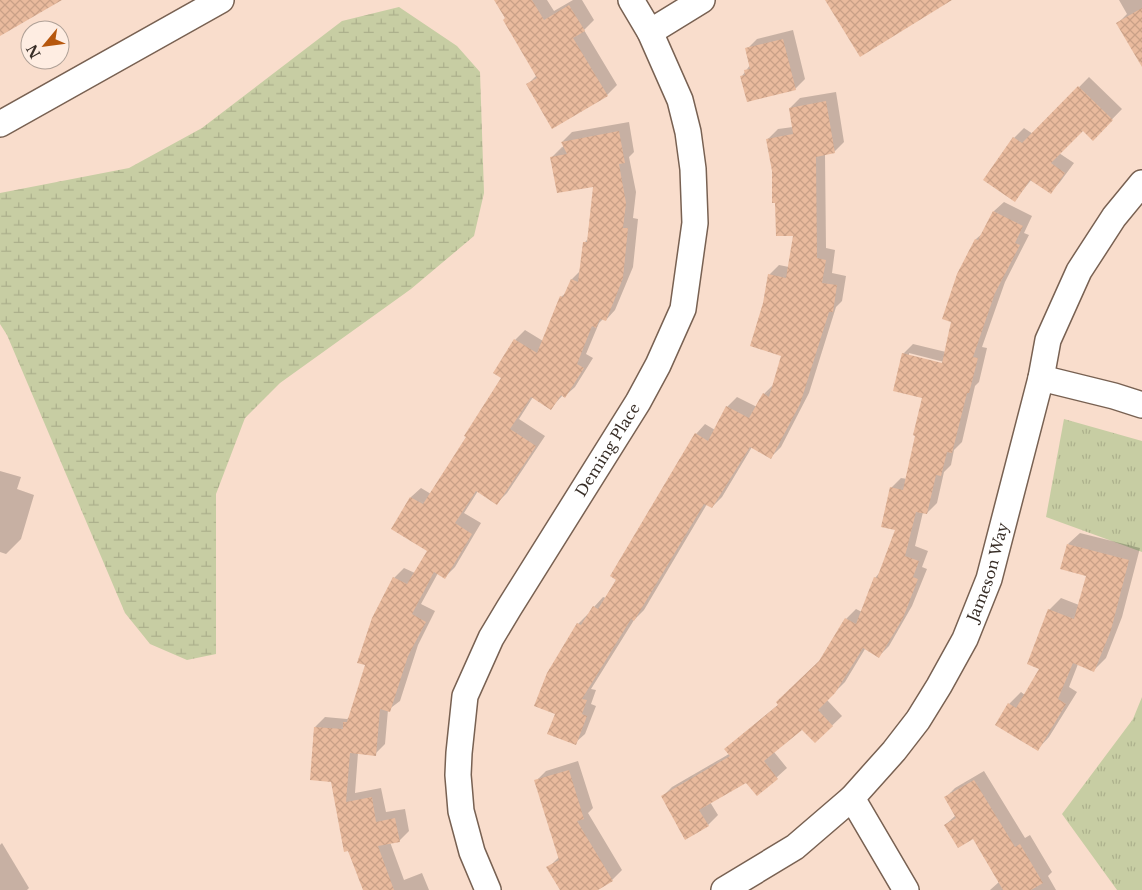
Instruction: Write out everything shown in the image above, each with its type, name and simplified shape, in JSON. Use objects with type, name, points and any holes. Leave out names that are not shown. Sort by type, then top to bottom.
[{"type":"street","points":[[0,124],[221,0]]},
{"type":"street","name":"Deming Place","points":[[488,890],[472,852],[461,811],[458,775],[465,696],[491,638],[638,402],[658,365],[683,309],[695,223],[694,169],[688,132],[680,100],[650,32],[631,0]]},
{"type":"street","points":[[650,32],[702,0]]},
{"type":"street","name":"Jameson Way","points":[[724,890],[795,847],[852,798],[894,751],[918,720],[939,686],[966,638],[989,579],[1041,378],[1048,340],[1079,271],[1114,217],[1142,184]]},
{"type":"street","points":[[1041,378],[1114,396],[1142,406]]},
{"type":"street","points":[[852,798],[906,890]]},
{"type":"green space","points":[[399,7],[457,46],[480,72],[484,193],[474,236],[411,289],[280,383],[245,418],[216,494],[216,654],[187,660],[150,644],[125,613],[7,335],[0,324],[0,193],[129,168],[202,128],[342,21]]},
{"type":"green space","points":[[1064,419],[1142,441],[1142,552],[1046,517]]},
{"type":"green space","points":[[1142,697],[1142,890],[1117,890],[1062,814],[1133,719]]},
{"type":"building","points":[[0,0],[62,0],[28,20],[20,20],[20,24],[0,36]]},
{"type":"building","points":[[494,0],[532,0],[544,20],[569,5],[585,31],[573,38],[608,96],[552,129],[526,84],[537,78],[503,20],[505,18]]},
{"type":"building","points":[[825,0],[952,0],[860,57]]},
{"type":"building","points":[[1142,8],[1142,67],[1116,23]]},
{"type":"building","points":[[783,39],[796,90],[747,102],[740,76],[745,75],[744,70],[750,69],[745,48]]},
{"type":"building","points":[[1078,86],[1113,120],[1093,141],[1083,131],[1051,163],[1065,173],[1051,194],[1030,180],[1015,202],[983,180],[1013,137],[1022,143]]},
{"type":"building","points":[[826,101],[835,153],[816,157],[817,258],[826,260],[822,283],[837,285],[833,312],[829,312],[800,404],[771,459],[750,447],[712,508],[704,504],[634,621],[631,619],[582,699],[587,700],[582,714],[587,716],[576,745],[547,734],[555,714],[534,706],[547,673],[577,623],[581,625],[593,606],[598,609],[616,580],[610,576],[695,433],[708,441],[726,406],[749,418],[763,393],[769,397],[781,356],[750,346],[763,303],[768,274],[786,278],[793,236],[776,236],[775,203],[772,203],[772,171],[766,139],[793,134],[789,108]]},
{"type":"building","points":[[619,131],[625,163],[619,164],[626,203],[623,228],[628,228],[623,278],[606,321],[600,319],[596,328],[592,326],[577,364],[584,368],[565,398],[561,395],[551,410],[531,397],[510,429],[536,446],[497,505],[476,491],[455,523],[472,534],[445,579],[434,572],[412,614],[426,622],[408,656],[390,712],[380,709],[376,756],[350,753],[346,802],[372,797],[376,822],[395,818],[400,842],[378,846],[394,890],[363,890],[348,851],[344,852],[331,782],[310,780],[314,727],[343,729],[343,722],[347,722],[365,665],[357,663],[372,618],[393,577],[407,584],[427,551],[391,529],[410,497],[423,504],[501,378],[493,373],[514,339],[537,353],[560,296],[563,297],[571,279],[578,282],[583,242],[587,242],[593,187],[557,193],[550,157],[567,154],[561,142]]},
{"type":"building","points":[[993,211],[1023,226],[1015,243],[1020,245],[995,293],[973,357],[978,358],[952,453],[947,452],[941,476],[936,475],[927,514],[916,512],[905,556],[919,561],[913,577],[918,579],[903,618],[879,658],[863,648],[835,693],[818,710],[833,726],[815,743],[802,730],[764,761],[778,779],[757,796],[746,783],[699,810],[709,826],[685,840],[661,796],[730,756],[724,749],[778,705],[776,702],[819,661],[845,618],[856,624],[874,577],[877,578],[895,530],[881,527],[890,487],[903,490],[922,398],[893,391],[902,353],[942,363],[951,322],[942,319],[957,274],[975,239],[978,240]]},
{"type":"building","points":[[1067,544],[1129,560],[1111,630],[1094,672],[1073,663],[1058,699],[1066,704],[1038,751],[995,725],[1008,703],[1016,708],[1039,669],[1027,664],[1048,609],[1074,619],[1086,576],[1060,569]]},
{"type":"building","points":[[569,770],[584,819],[577,821],[613,881],[598,890],[560,890],[546,867],[559,860],[534,780]]},
{"type":"building","points":[[974,780],[1015,847],[1020,844],[1043,883],[1031,890],[1003,890],[973,839],[958,848],[944,825],[956,818],[944,797]]}]
